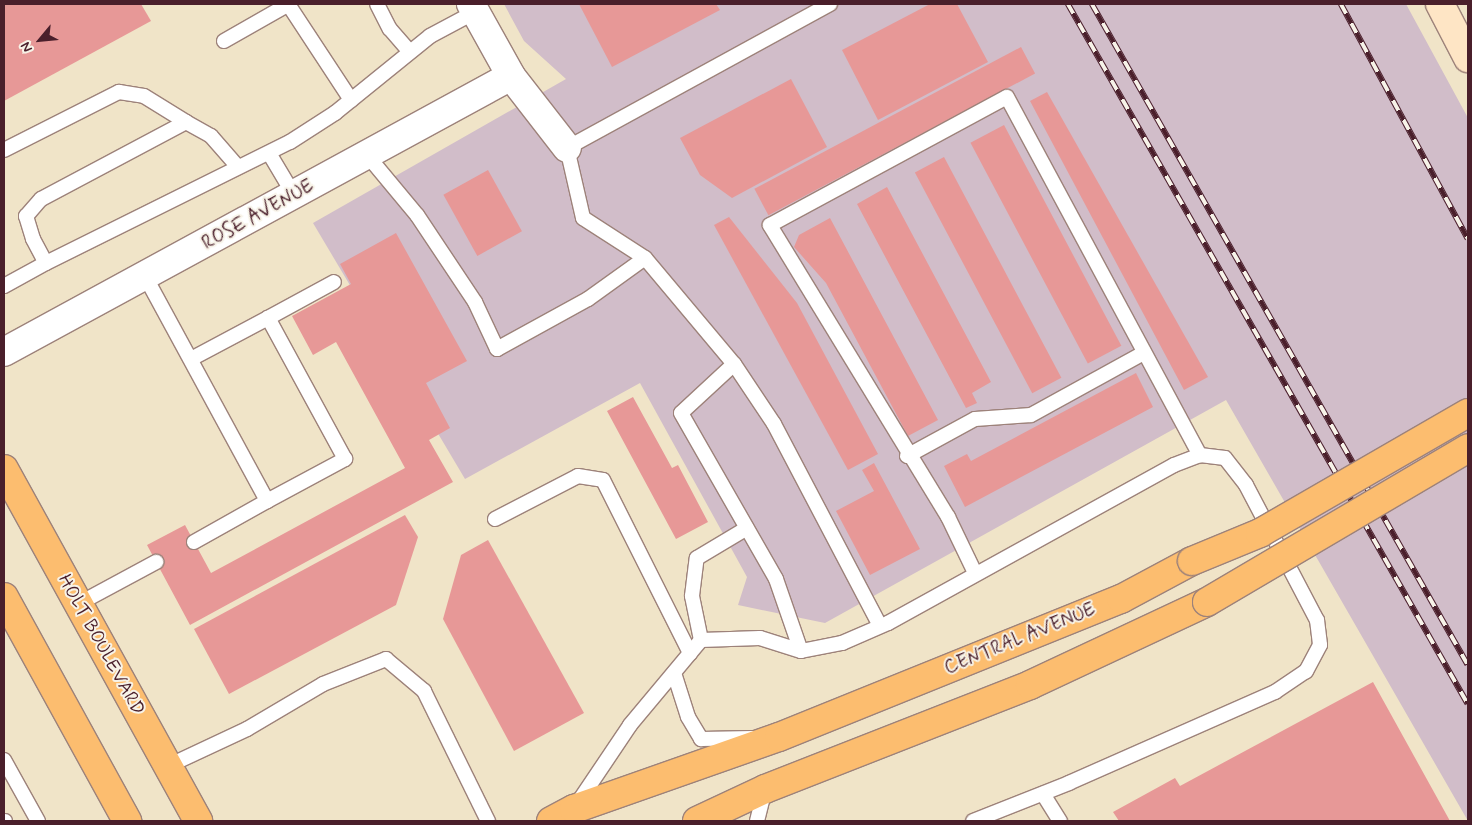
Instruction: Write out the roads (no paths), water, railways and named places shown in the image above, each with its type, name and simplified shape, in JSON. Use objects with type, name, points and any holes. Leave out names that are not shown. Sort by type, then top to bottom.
[{"type":"main road","name":"CENTRAL AVENUE","points":[[562,815],[779,737],[1121,598],[1192,561],[1260,533],[1468,413]]},
{"type":"main road","points":[[697,821],[765,789],[1030,685],[1207,602],[1468,448]]},
{"type":"main road","name":"HOLT BOULEVARD","points":[[4,469],[198,821]]},
{"type":"main road","points":[[4,597],[127,821]]},
{"type":"street","points":[[1440,4],[1468,58]]},
{"type":"street","points":[[473,8],[511,76],[567,148]]},
{"type":"street","name":"ROSE AVENUE","points":[[4,352],[511,76]]},
{"type":"lane","points":[[377,4],[390,29],[410,52]]},
{"type":"lane","points":[[830,4],[567,148],[583,218],[645,258],[734,364],[774,424],[880,626]]},
{"type":"lane","points":[[224,41],[288,5],[351,100]]},
{"type":"lane","points":[[4,286],[46,263],[290,142],[351,100],[430,36],[473,8]]},
{"type":"lane","points":[[4,150],[119,92],[144,96],[211,136],[238,167]]},
{"type":"lane","points":[[975,573],[948,517],[908,456],[770,225],[1007,97],[1200,455]]},
{"type":"lane","points":[[46,263],[33,239],[26,216],[42,199],[186,122]]},
{"type":"lane","points":[[269,153],[294,195]]},
{"type":"lane","points":[[368,155],[417,215],[475,302],[497,348],[588,299],[645,258]]},
{"type":"lane","points":[[145,276],[267,501]]},
{"type":"lane","points":[[191,360],[334,282]]},
{"type":"lane","points":[[194,542],[345,459],[268,318]]},
{"type":"lane","points":[[908,456],[975,419],[1031,415],[1144,352]]},
{"type":"lane","points":[[734,364],[682,413],[776,579],[801,651]]},
{"type":"lane","points":[[562,815],[586,786],[630,725],[701,640],[760,638],[801,651],[842,643],[880,626],[1174,465],[1200,455],[1225,458],[1246,485],[1317,620],[1320,646],[1306,670],[1274,692],[1043,794],[974,821]]},
{"type":"lane","points":[[494,519],[578,476],[603,480],[690,653]]},
{"type":"lane","points":[[701,640],[692,596],[697,558],[747,528]]},
{"type":"lane","points":[[78,604],[156,562]]},
{"type":"lane","points":[[168,766],[247,729],[323,684],[386,659],[424,691],[488,821]]},
{"type":"lane","points":[[674,673],[688,717],[701,739],[779,737]]},
{"type":"lane","points":[[4,760],[38,821]]},
{"type":"lane","points":[[757,821],[765,789]]},
{"type":"lane","points":[[1043,794],[1060,821]]},
{"type":"railway","points":[[1068,4],[1468,704]]},
{"type":"railway","points":[[1092,4],[1468,665]]},
{"type":"railway","points":[[1341,4],[1468,239]]}]
